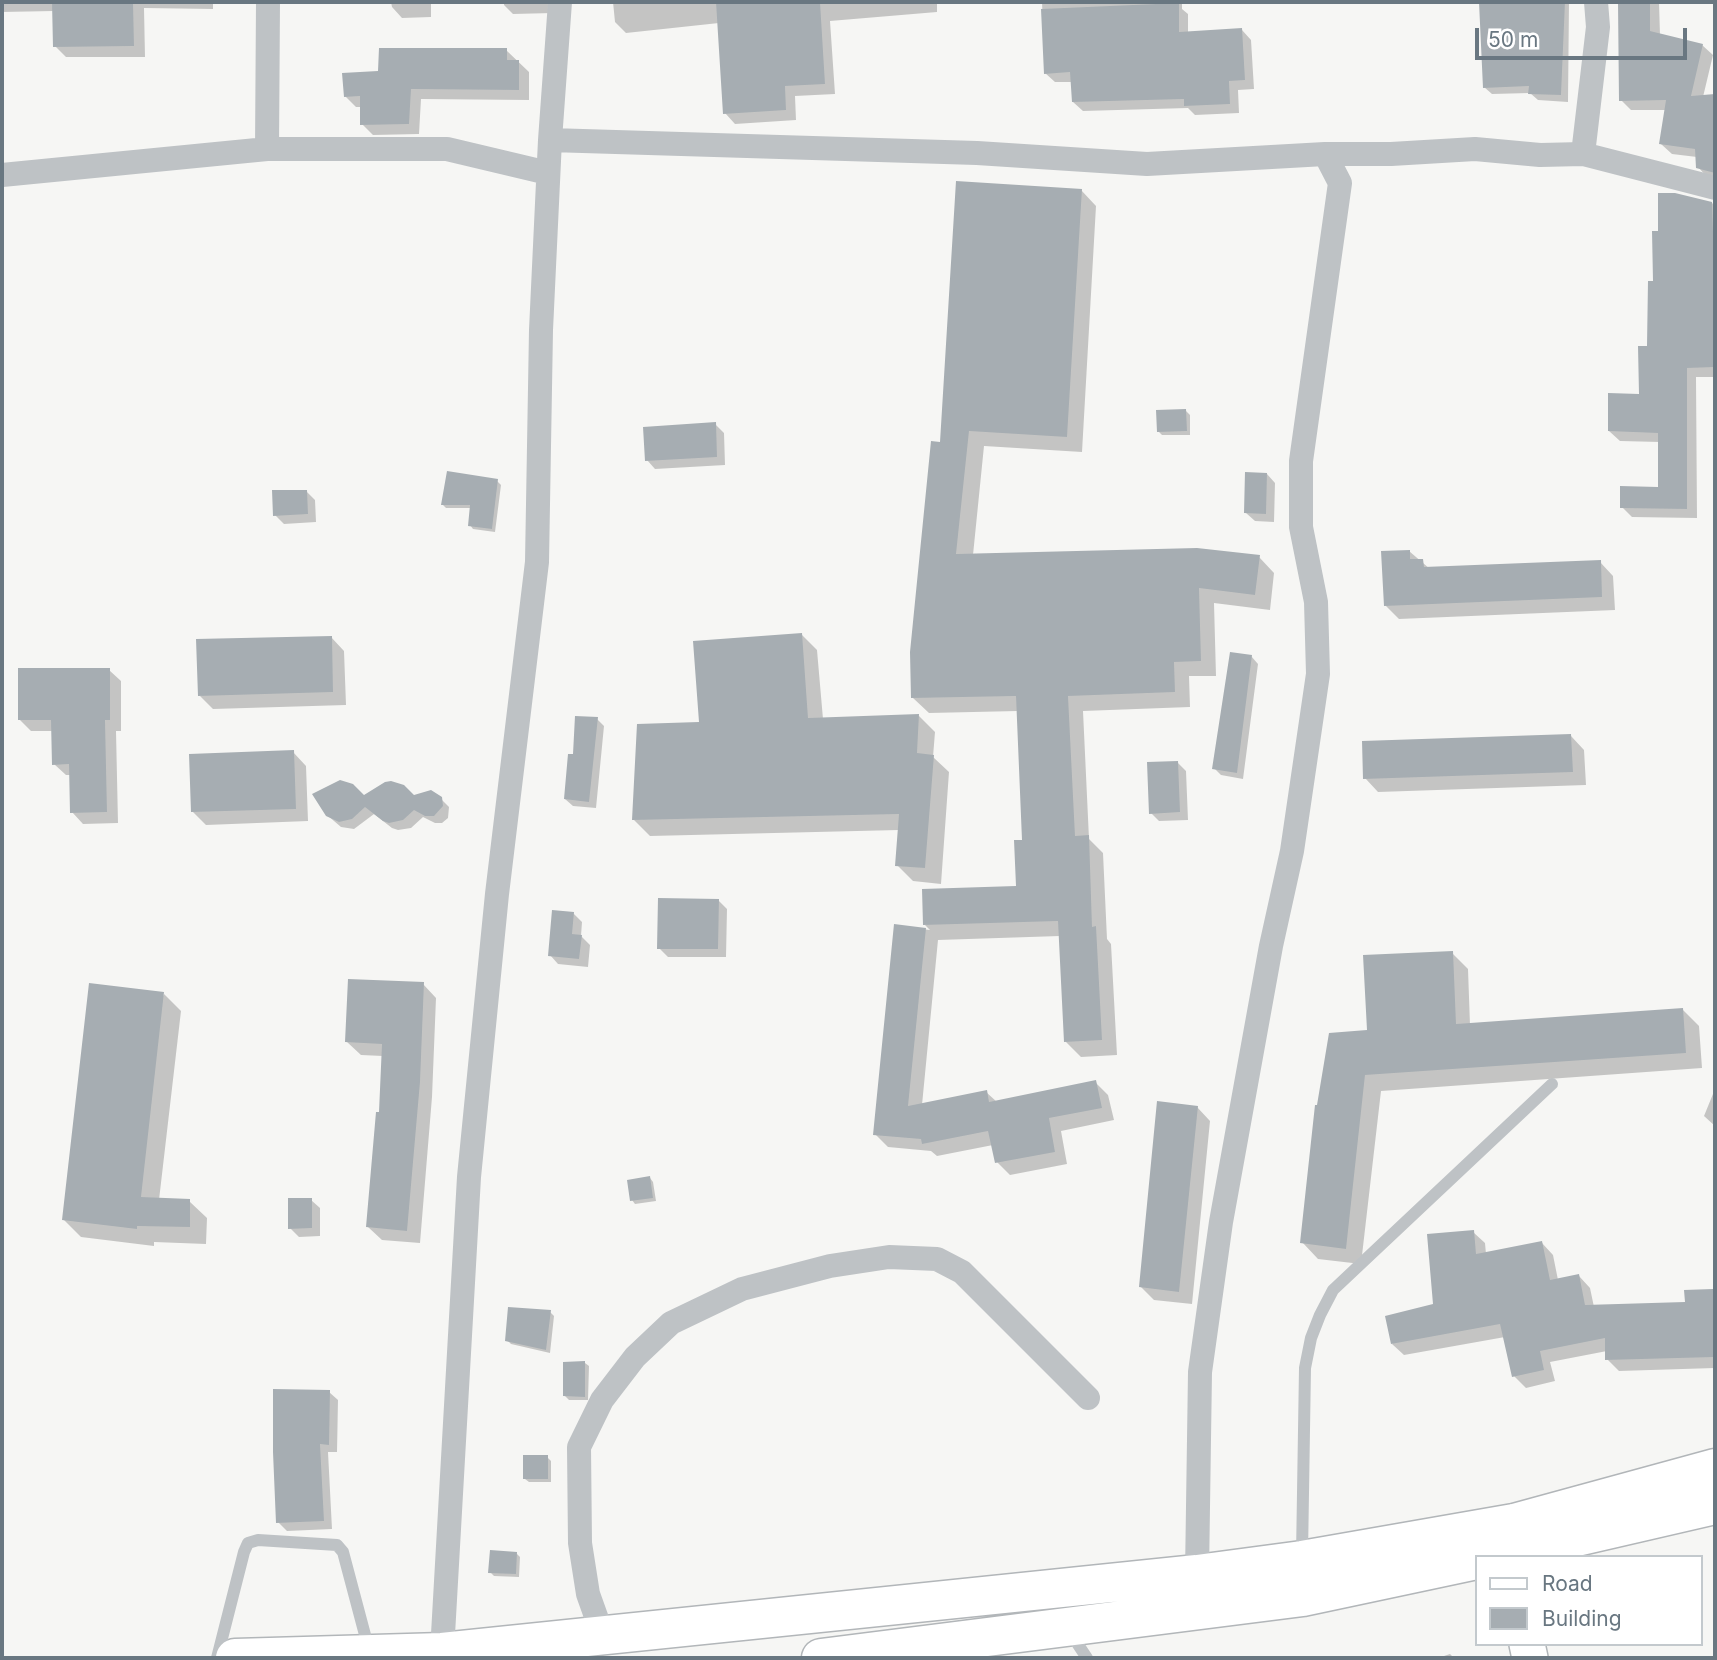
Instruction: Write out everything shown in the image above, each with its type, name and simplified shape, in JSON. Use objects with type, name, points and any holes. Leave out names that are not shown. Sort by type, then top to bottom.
[{"type":"main road","points":[[840,1657],[974,1644],[1077,1643],[1303,1578],[1715,1468]]},
{"type":"main road","points":[[1500,1555],[1715,1505]]},
{"type":"main road","points":[[235,1658],[442,1652],[1197,1574],[1303,1578],[1476,1558]]},
{"type":"street","points":[[267,149],[268,2]]},
{"type":"street","points":[[442,1652],[469,1177],[497,894],[537,562],[541,330],[560,2]]},
{"type":"street","points":[[1583,154],[1598,27],[1597,2]]},
{"type":"street","points":[[550,140],[977,153],[1147,164],[1475,149],[1540,155],[1583,154],[1715,188]]},
{"type":"street","points":[[2,175],[267,149],[447,149],[548,173]]},
{"type":"street","points":[[1197,1574],[1200,1372],[1221,1222],[1271,946],[1292,851],[1318,674],[1316,602],[1301,527],[1301,461],[1340,183],[1325,154]]},
{"type":"street","points":[[1340,183],[1391,154]]},
{"type":"street","points":[[603,1636],[588,1594],[580,1543],[579,1447],[602,1400],[635,1357],[671,1323],[742,1289],[830,1266],[890,1257],[937,1259],[962,1272],[1088,1398]]},
{"type":"lane","points":[[1303,1578],[1305,1368],[1311,1338],[1320,1315],[1333,1290],[1552,1084]]},
{"type":"lane","points":[[217,1658],[244,1552],[248,1543],[258,1540],[337,1545],[343,1552],[369,1654]]},
{"type":"building","points":[[52,2],[133,2],[134,46],[53,47]]},
{"type":"building","points":[[716,2],[820,2],[825,84],[785,86],[786,110],[723,114]]},
{"type":"building","points":[[1479,2],[1565,2],[1561,95],[1528,94],[1529,86],[1483,88]]},
{"type":"building","points":[[1618,2],[1650,2],[1650,31],[1703,44],[1691,96],[1715,94],[1715,173],[1696,168],[1695,149],[1659,144],[1666,100],[1619,101]]},
{"type":"building","points":[[1179,3],[1179,32],[1242,28],[1245,80],[1229,81],[1230,104],[1184,106],[1184,99],[1072,102],[1070,72],[1044,74],[1041,9]]},
{"type":"building","points":[[379,48],[507,48],[507,60],[519,60],[519,90],[411,89],[409,124],[360,125],[360,96],[344,97],[342,73],[378,71]]},
{"type":"building","points":[[956,181],[1082,189],[1067,437],[969,431],[956,554],[1197,548],[1260,555],[1255,595],[1199,588],[1201,661],[1174,662],[1175,692],[1068,696],[1075,836],[1089,835],[1092,927],[1096,926],[1102,1040],[1064,1042],[1058,921],[923,925],[922,889],[1016,886],[1014,840],[1022,840],[1016,696],[911,698],[910,652],[931,441],[940,442]]},
{"type":"building","points":[[1658,193],[1675,193],[1712,202],[1715,231],[1715,367],[1687,368],[1687,509],[1620,508],[1620,486],[1658,487],[1658,433],[1608,431],[1608,393],[1639,394],[1638,346],[1647,346],[1648,281],[1653,281],[1652,231],[1658,231]]},
{"type":"building","points":[[1186,409],[1187,431],[1157,432],[1156,410]]},
{"type":"building","points":[[716,422],[717,457],[645,461],[643,427]]},
{"type":"building","points":[[447,471],[498,479],[492,529],[468,526],[470,505],[441,505]]},
{"type":"building","points":[[1245,472],[1267,473],[1266,514],[1244,513]]},
{"type":"building","points":[[272,490],[307,490],[308,514],[273,516]]},
{"type":"building","points":[[1410,550],[1410,559],[1423,559],[1424,567],[1601,560],[1602,597],[1384,606],[1381,551]]},
{"type":"building","points":[[802,633],[808,718],[919,714],[917,753],[934,755],[925,868],[895,866],[899,814],[632,820],[637,724],[699,722],[693,641]]},
{"type":"building","points":[[332,636],[333,692],[198,696],[196,639]]},
{"type":"building","points":[[1230,652],[1252,655],[1237,773],[1212,769]]},
{"type":"building","points":[[18,668],[110,668],[110,720],[105,720],[107,812],[70,813],[69,764],[52,765],[51,720],[18,720]]},
{"type":"building","points":[[575,716],[598,717],[589,802],[564,799],[568,754],[573,754]]},
{"type":"building","points":[[1571,734],[1573,772],[1363,779],[1362,741]]},
{"type":"building","points":[[294,750],[296,809],[191,812],[189,754]]},
{"type":"building","points":[[1178,761],[1180,812],[1149,814],[1147,762]]},
{"type":"building","points":[[340,780],[353,784],[364,795],[391,781],[404,785],[414,795],[431,790],[442,797],[443,806],[434,816],[425,816],[414,810],[403,820],[389,823],[365,807],[352,819],[339,822],[326,816],[312,794]]},
{"type":"building","points":[[658,898],[719,899],[718,949],[657,949]]},
{"type":"building","points":[[552,910],[574,912],[572,934],[582,935],[579,959],[548,956]]},
{"type":"building","points":[[894,924],[926,928],[908,1106],[987,1090],[989,1102],[1096,1080],[1102,1108],[1049,1118],[1055,1152],[995,1163],[988,1131],[922,1144],[921,1139],[873,1135]]},
{"type":"building","points":[[1453,951],[1456,1024],[1683,1008],[1686,1053],[1365,1075],[1346,1249],[1300,1243],[1315,1105],[1329,1033],[1367,1030],[1363,955]]},
{"type":"building","points":[[348,979],[424,982],[420,1082],[407,1231],[366,1227],[376,1112],[379,1112],[382,1044],[345,1042]]},
{"type":"building","points":[[89,983],[164,992],[141,1197],[190,1199],[190,1227],[137,1226],[137,1229],[62,1220]]},
{"type":"building","points":[[1157,1101],[1198,1106],[1179,1292],[1139,1287]]},
{"type":"building","points":[[650,1176],[653,1198],[630,1201],[627,1180]]},
{"type":"building","points":[[288,1198],[312,1198],[312,1228],[288,1229]]},
{"type":"building","points":[[1474,1230],[1476,1254],[1542,1241],[1550,1280],[1579,1274],[1585,1305],[1685,1302],[1684,1290],[1713,1289],[1715,1357],[1605,1360],[1605,1338],[1540,1351],[1544,1370],[1512,1377],[1500,1324],[1391,1344],[1385,1316],[1433,1304],[1427,1234]]},
{"type":"building","points":[[508,1307],[551,1310],[546,1350],[505,1341]]},
{"type":"building","points":[[585,1361],[585,1397],[563,1396],[563,1362]]},
{"type":"building","points":[[273,1389],[330,1390],[329,1445],[320,1444],[324,1521],[276,1523]]},
{"type":"building","points":[[523,1455],[548,1455],[548,1479],[523,1479]]},
{"type":"building","points":[[490,1550],[517,1552],[516,1574],[488,1573]]}]
